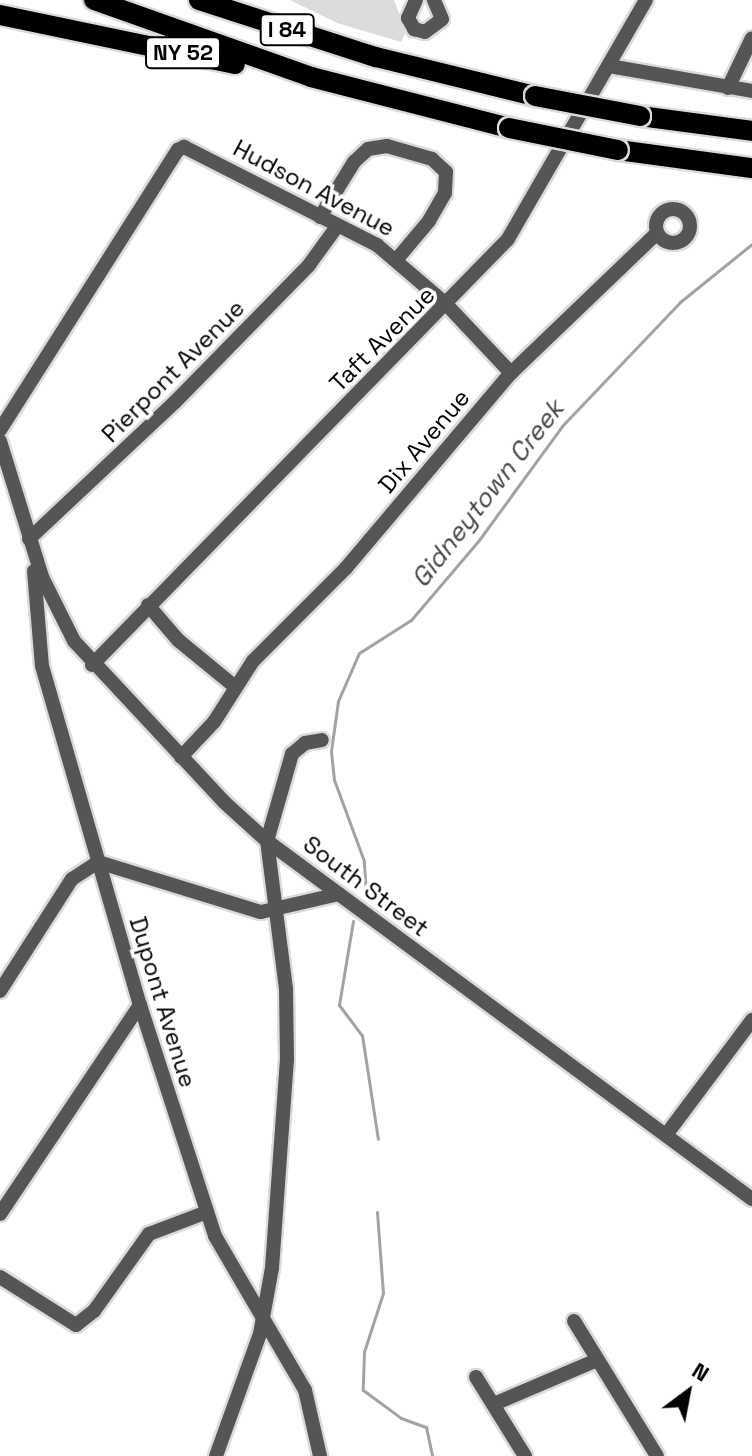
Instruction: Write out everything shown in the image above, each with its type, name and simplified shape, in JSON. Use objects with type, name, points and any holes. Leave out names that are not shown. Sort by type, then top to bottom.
[{"type":"highway","name":"I 84","points":[[94,0],[212,45],[365,92],[509,128],[618,150],[752,168]]},
{"type":"highway","name":"I 84","points":[[199,0],[376,57],[535,96],[640,116],[752,131]]},
{"type":"highway","points":[[245,0],[376,57]]},
{"type":"highway","name":"NY 52","points":[[0,15],[365,92]]},
{"type":"street","points":[[416,0],[408,18],[419,31],[440,24],[442,2]]},
{"type":"street","name":"Taft Avenue","points":[[92,665],[446,304],[529,210],[646,0]]},
{"type":"street","points":[[728,88],[752,38]]},
{"type":"street","points":[[609,66],[752,91]]},
{"type":"street","points":[[320,217],[354,162],[368,149],[387,146],[432,159],[446,172],[445,193],[429,221],[397,259]]},
{"type":"street","name":"Hudson Avenue","points":[[0,430],[178,150],[191,148],[397,259],[446,304],[511,373]]},
{"type":"street","name":"Pierpont Avenue","points":[[29,539],[175,402],[309,265],[338,225]]},
{"type":"street","name":"Dix Avenue","points":[[181,757],[214,722],[234,686],[346,568],[511,373],[657,233]]},
{"type":"street","points":[[0,441],[29,539]]},
{"type":"street","name":"South Street","points":[[29,539],[57,612],[92,665],[267,841],[752,1199]]},
{"type":"street","name":"Dupont Avenue","points":[[29,539],[42,666],[140,1005],[207,1212],[229,1264],[305,1390],[320,1456]]},
{"type":"street","points":[[148,605],[178,640],[234,686]]},
{"type":"street","points":[[216,1456],[263,1318],[272,1268],[287,1060],[277,911],[267,841],[292,754],[305,743],[322,740]]},
{"type":"street","points":[[0,991],[72,879],[98,862],[261,912],[277,911],[339,894]]},
{"type":"street","points":[[0,1214],[140,1005]]},
{"type":"street","points":[[666,1135],[752,1020]]},
{"type":"street","points":[[0,1277],[76,1325],[94,1311],[149,1234],[207,1212]]},
{"type":"street","points":[[574,1321],[657,1456]]},
{"type":"street","points":[[494,1404],[597,1360]]},
{"type":"street","points":[[476,1377],[525,1456]]},
{"type":"shaded area","points":[[290,0],[394,0],[406,32],[401,42],[337,23]]},
{"type":"waterway","name":"Gidneytown Creek","points":[[366,893],[364,861],[334,780],[331,751],[338,701],[359,653],[411,620],[479,540],[562,426],[680,302],[752,244]]},
{"type":"waterway","name":"Gidneytown Creek","points":[[353,921],[339,1005],[362,1035],[378,1139]]},
{"type":"waterway","name":"Gidneytown Creek","points":[[377,1212],[383,1293],[364,1352],[363,1390],[401,1418],[426,1427],[432,1456]]}]
